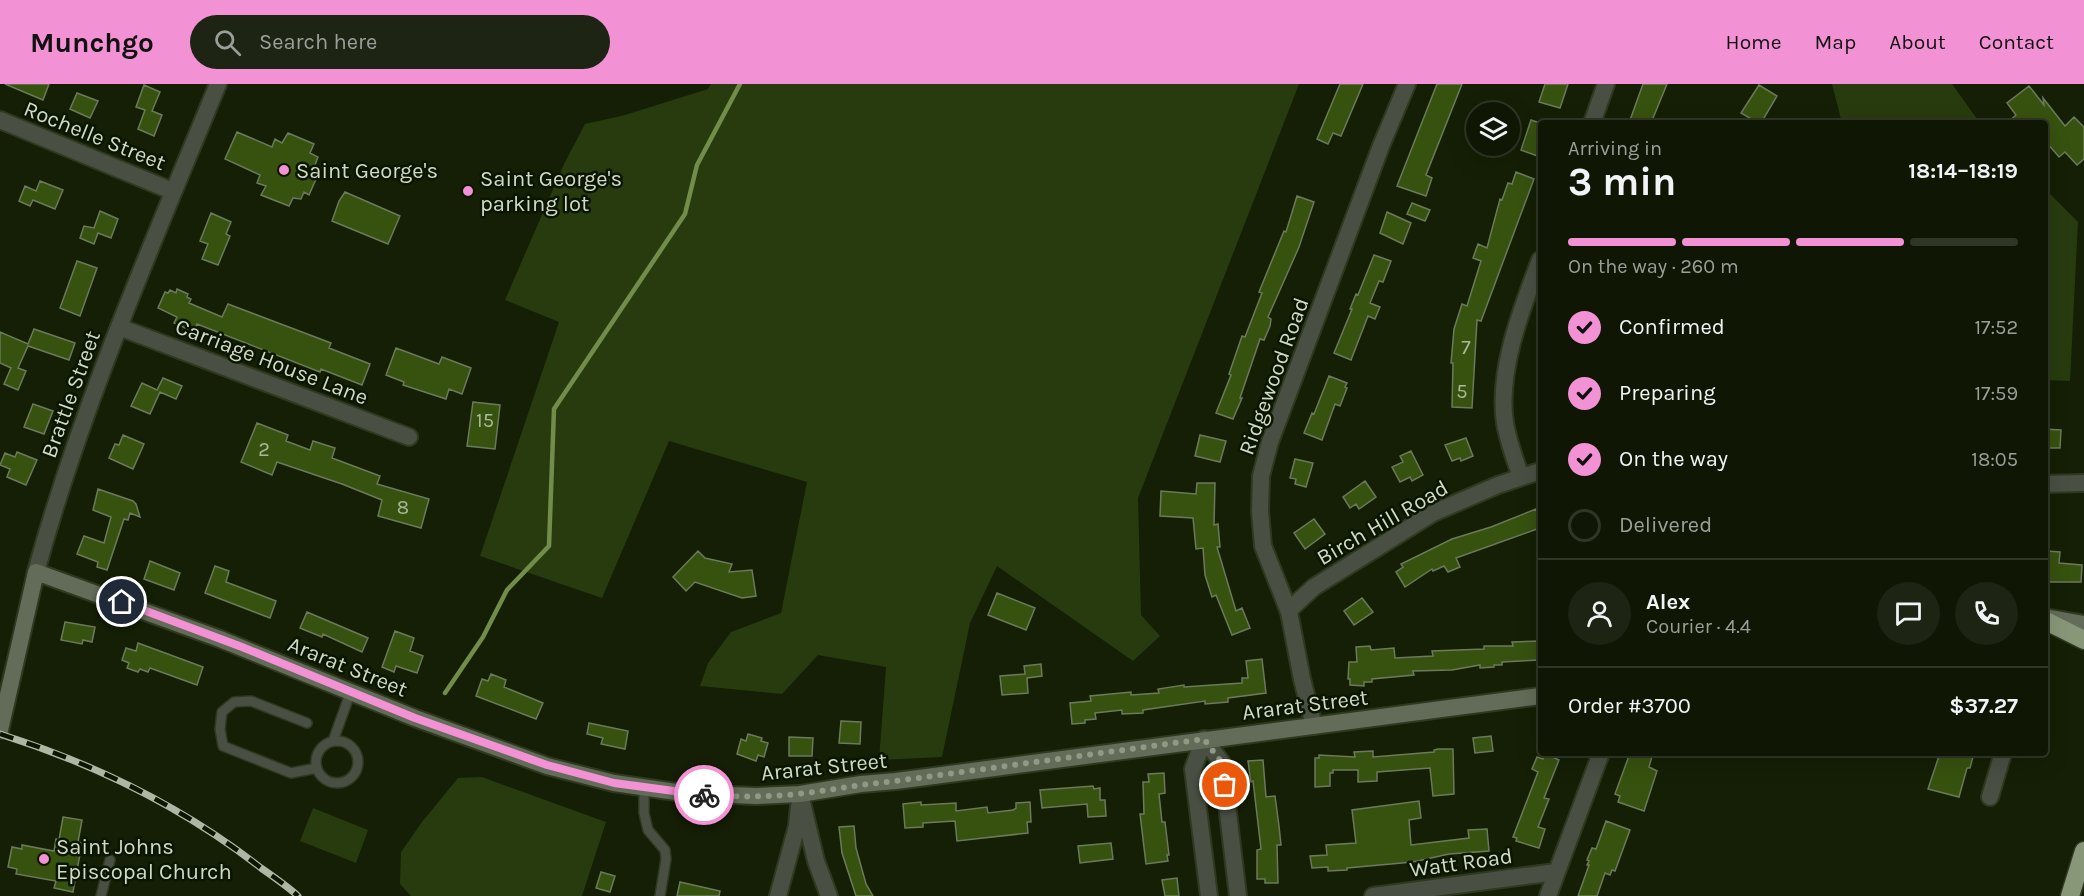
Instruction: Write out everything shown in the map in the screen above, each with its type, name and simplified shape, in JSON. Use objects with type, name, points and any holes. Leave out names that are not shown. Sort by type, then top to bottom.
[{"type":"highway","points":[[2048,620],[2084,640]]},
{"type":"highway","points":[[2070,896],[2084,850]]},
{"type":"main road","name":"Ararat Street","points":[[36,572],[220,639],[415,718],[547,765],[614,783],[721,796],[800,794],[861,784],[1538,696]]},
{"type":"main road","name":"Brattle Street","points":[[0,730],[36,572]]},
{"type":"main road","points":[[2048,619],[2084,624]]},
{"type":"street","name":"Brattle Street","points":[[36,572],[66,470],[119,327],[172,191],[218,84]]},
{"type":"street","name":"Ridgewood Road","points":[[1314,726],[1289,612],[1263,546],[1260,511],[1261,476],[1270,442],[1407,84]]},
{"type":"street","points":[[1593,120],[1606,84]]},
{"type":"street","name":"Rochelle Street","points":[[0,120],[172,191]]},
{"type":"street","points":[[1521,477],[1505,422],[1505,387],[1516,328],[1538,266]]},
{"type":"street","name":"Carriage House Lane","points":[[119,327],[408,437]]},
{"type":"street","name":"Birch Hill Road","points":[[1289,612],[1314,587],[1433,513],[1538,472]]},
{"type":"street","points":[[2048,484],[2084,483]]},
{"type":"street","points":[[1204,739],[1192,769],[1209,896]]},
{"type":"street","points":[[1204,739],[1222,763],[1238,896]]},
{"type":"street","points":[[1548,896],[1600,756]]},
{"type":"street","points":[[1990,797],[2002,756]]},
{"type":"street","points":[[778,896],[797,826],[800,794]]},
{"type":"street","points":[[800,794],[814,853],[829,896]]},
{"type":"street","name":"Watt Road","points":[[1372,896],[1556,872]]},
{"type":"lane","points":[[333,741],[351,691]]},
{"type":"lane","points":[[307,723],[251,701],[234,702],[222,712],[220,729],[223,746],[291,773],[317,768]]},
{"type":"lane","points":[[333,741],[340,741],[352,747],[358,759],[351,778],[338,783],[325,779],[317,768],[315,761],[320,748],[333,741]]},
{"type":"lane","points":[[644,788],[644,813],[648,830],[665,850],[665,872],[660,896]]},
{"type":"lane","points":[[100,896],[110,860]]},
{"type":"green space","points":[[711,84],[1299,84],[1138,498],[1141,615],[1160,636],[1133,661],[997,566],[970,623],[942,757],[879,760],[886,667],[818,655],[782,694],[700,686],[708,663],[731,632],[781,613],[807,482],[669,441],[602,598],[480,556],[559,322],[505,300],[564,164],[585,124],[625,115],[708,89]]},
{"type":"green space","points":[[1832,84],[1952,84],[1978,120],[1841,120]]},
{"type":"green space","points":[[2048,192],[2078,222],[2070,381],[2048,380]]},
{"type":"green space","points":[[482,777],[606,822],[582,896],[411,896],[400,884],[401,852],[422,822],[458,778]]},
{"type":"green space","points":[[313,808],[368,830],[356,863],[300,841]]},
{"type":"building","points":[[5,84],[49,84],[43,100]]},
{"type":"building","points":[[1340,84],[1363,84],[1341,136],[1333,133],[1328,144],[1317,139]]},
{"type":"building","points":[[1437,84],[1462,84],[1426,175],[1432,178],[1426,196],[1397,186]]},
{"type":"building","points":[[1545,84],[1568,84],[1560,108],[1539,102]]},
{"type":"building","points":[[1643,84],[1667,84],[1652,120],[1630,120]]},
{"type":"building","points":[[144,85],[160,92],[152,111],[162,115],[154,136],[138,129],[145,110],[136,107]]},
{"type":"building","points":[[1759,85],[1777,96],[1763,120],[1753,120],[1741,113]]},
{"type":"building","points":[[2029,86],[2044,105],[2043,98],[2065,126],[2074,117],[2084,127],[2084,159],[2077,165],[2065,152],[2059,157],[2048,144],[2048,120],[2010,120],[2016,115],[2007,103]]},
{"type":"building","points":[[77,93],[98,101],[90,118],[70,109]]},
{"type":"building","points":[[1531,120],[1538,122],[1538,156],[1521,150]]},
{"type":"building","name":"Saint George's","points":[[237,132],[272,147],[275,139],[282,143],[288,133],[314,144],[310,153],[318,157],[315,165],[321,168],[309,195],[304,192],[301,199],[293,198],[289,206],[261,195],[266,186],[257,183],[260,175],[225,159]]},
{"type":"building","points":[[1516,172],[1534,179],[1481,321],[1477,320],[1472,408],[1452,407],[1453,363],[1451,363],[1454,329],[1462,304],[1467,306],[1481,261],[1473,258],[1478,244],[1487,248],[1500,199],[1502,200],[1508,183],[1512,184]]},
{"type":"building","points":[[40,181],[63,190],[55,209],[33,200],[30,206],[19,201],[25,186],[36,191]]},
{"type":"building","points":[[345,192],[400,216],[388,244],[332,221]]},
{"type":"building","points":[[1297,196],[1314,202],[1299,247],[1268,317],[1271,319],[1270,326],[1264,340],[1260,339],[1240,398],[1242,398],[1233,419],[1216,413],[1231,375],[1229,374],[1242,336],[1245,337],[1262,293],[1259,292],[1284,231],[1286,232]]},
{"type":"building","points":[[1412,203],[1430,210],[1425,221],[1407,214]]},
{"type":"building","points":[[100,211],[118,219],[111,238],[98,233],[94,244],[80,238],[84,226],[94,228]]},
{"type":"building","points":[[1387,212],[1411,223],[1403,244],[1380,233]]},
{"type":"building","points":[[211,213],[231,222],[226,234],[230,236],[218,265],[202,259],[208,244],[200,241]]},
{"type":"building","points":[[1374,255],[1391,261],[1383,282],[1379,281],[1370,303],[1380,307],[1375,319],[1368,316],[1351,360],[1334,353],[1356,294],[1358,295]]},
{"type":"building","points":[[77,261],[97,268],[80,316],[60,308]]},
{"type":"building","points":[[177,289],[188,294],[187,297],[191,299],[189,303],[222,317],[228,304],[331,343],[329,348],[370,364],[362,385],[321,369],[320,372],[197,324],[194,332],[174,323],[177,317],[158,308],[165,292],[168,293],[170,290],[176,293]]},
{"type":"building","points":[[34,329],[75,343],[69,360],[28,346],[18,368],[26,371],[18,390],[4,384],[11,368],[0,363],[0,332],[28,344]]},
{"type":"building","points":[[396,348],[439,364],[442,357],[471,368],[462,394],[449,389],[446,399],[403,385],[404,382],[386,375]]},
{"type":"building","points":[[1329,376],[1347,383],[1345,387],[1347,388],[1340,406],[1335,404],[1322,440],[1304,433]]},
{"type":"building","points":[[163,378],[182,386],[176,399],[160,392],[150,414],[131,406],[142,383],[157,390]]},
{"type":"building","points":[[473,402],[500,405],[495,449],[467,446]]},
{"type":"building","points":[[33,404],[53,411],[44,434],[24,427]]},
{"type":"building","points":[[257,423],[288,435],[286,441],[310,450],[313,441],[335,448],[332,458],[380,476],[377,484],[429,499],[421,528],[378,516],[382,500],[342,484],[277,462],[272,475],[241,462]]},
{"type":"building","points":[[2048,429],[2061,430],[2060,448],[2048,448]]},
{"type":"building","points":[[123,435],[144,444],[133,469],[109,458],[115,444],[119,445]]},
{"type":"building","points":[[1200,435],[1226,441],[1220,462],[1195,456]]},
{"type":"building","points":[[1466,438],[1473,456],[1461,461],[1460,458],[1452,461],[1445,445]]},
{"type":"building","points":[[1411,451],[1423,475],[1412,481],[1410,477],[1400,482],[1392,467],[1403,462],[1400,456]]},
{"type":"building","points":[[17,452],[37,460],[26,485],[7,477],[10,469],[0,465],[5,453],[15,457]]},
{"type":"building","points":[[1295,459],[1313,463],[1306,487],[1295,484],[1296,479],[1290,478]]},
{"type":"building","points":[[1365,481],[1376,497],[1359,509],[1356,504],[1350,508],[1343,497]]},
{"type":"building","points":[[1197,483],[1215,483],[1214,525],[1218,524],[1220,547],[1217,547],[1236,611],[1242,608],[1250,628],[1232,635],[1216,595],[1212,597],[1205,575],[1203,548],[1196,549],[1193,518],[1160,516],[1161,491],[1196,494]]},
{"type":"building","points":[[98,489],[133,501],[140,517],[130,513],[128,520],[124,519],[107,570],[97,567],[98,562],[77,554],[84,536],[104,543],[111,517],[93,510]]},
{"type":"building","points":[[1536,509],[1538,515],[1538,529],[1456,558],[1460,567],[1448,572],[1444,566],[1433,571],[1432,569],[1405,587],[1396,572],[1403,567],[1401,564],[1452,539],[1491,527]]},
{"type":"building","points":[[1314,519],[1325,534],[1305,549],[1294,533]]},
{"type":"building","points":[[698,551],[705,558],[732,564],[729,572],[752,570],[756,596],[742,598],[695,582],[686,591],[673,577]]},
{"type":"building","points":[[2048,551],[2060,552],[2059,563],[2082,565],[2081,582],[2048,582]]},
{"type":"building","points":[[150,561],[180,573],[174,590],[144,579]]},
{"type":"building","points":[[215,566],[229,571],[226,582],[276,601],[270,618],[205,593]]},
{"type":"building","points":[[997,593],[1035,608],[1026,630],[988,615]]},
{"type":"building","points":[[1362,598],[1373,612],[1354,625],[1344,611]]},
{"type":"building","points":[[307,612],[368,638],[362,652],[323,634],[322,637],[300,628]]},
{"type":"building","points":[[65,622],[95,627],[92,642],[83,640],[82,644],[61,640]]},
{"type":"building","points":[[395,631],[414,638],[410,651],[423,656],[417,673],[396,666],[394,672],[382,667]]},
{"type":"building","points":[[1538,641],[1538,660],[1502,662],[1502,665],[1494,665],[1494,667],[1480,668],[1480,665],[1452,670],[1413,671],[1414,675],[1372,679],[1372,682],[1364,682],[1364,686],[1350,685],[1350,679],[1348,679],[1349,662],[1357,662],[1356,647],[1370,646],[1371,650],[1394,648],[1395,658],[1433,656],[1432,651],[1513,646],[1512,642]]},
{"type":"building","points":[[138,643],[203,667],[197,685],[150,668],[148,672],[140,669],[138,672],[127,668],[129,663],[122,660],[126,648],[136,651]]},
{"type":"building","points":[[1262,659],[1266,693],[1228,698],[1228,702],[1205,704],[1205,701],[1143,710],[1143,713],[1122,714],[1122,710],[1095,713],[1096,719],[1072,724],[1070,703],[1091,701],[1090,696],[1131,692],[1131,695],[1159,693],[1158,689],[1184,685],[1184,687],[1242,683],[1242,678],[1248,678],[1246,661]]},
{"type":"building","points":[[1041,664],[1042,676],[1027,678],[1028,693],[1002,695],[1000,676],[1025,674],[1024,666]]},
{"type":"building","points":[[491,674],[506,680],[504,687],[543,703],[536,719],[476,696],[482,679],[488,681]]},
{"type":"building","points":[[841,721],[861,722],[860,744],[839,743]]},
{"type":"building","points":[[589,723],[628,731],[625,749],[601,744],[603,738],[587,734]]},
{"type":"building","points":[[748,734],[762,738],[761,741],[768,743],[764,757],[758,755],[756,761],[737,754],[741,739],[746,741]]},
{"type":"building","points":[[1491,736],[1493,751],[1475,753],[1473,738]]},
{"type":"building","points":[[789,737],[813,738],[812,756],[789,756]]},
{"type":"building","points":[[1438,749],[1453,749],[1454,794],[1433,796],[1430,768],[1377,772],[1377,781],[1358,782],[1358,770],[1333,770],[1333,773],[1330,773],[1330,786],[1315,787],[1315,758],[1319,758],[1319,755],[1355,757],[1354,752],[1373,751],[1373,757],[1434,752]]},
{"type":"building","points":[[1544,756],[1550,756],[1559,760],[1544,798],[1549,799],[1538,827],[1545,829],[1539,848],[1516,841],[1517,838],[1513,837],[1538,772],[1532,769],[1537,757],[1543,759]]},
{"type":"building","points":[[1629,756],[1652,756],[1649,767],[1657,771],[1644,811],[1618,802],[1620,796],[1615,794]]},
{"type":"building","points":[[1939,756],[1973,756],[1970,768],[1967,768],[1959,797],[1928,789]]},
{"type":"building","points":[[1263,760],[1266,797],[1275,796],[1279,826],[1281,845],[1277,845],[1278,883],[1265,883],[1265,879],[1257,879],[1257,850],[1261,849],[1253,781],[1251,782],[1248,761]]},
{"type":"building","points":[[1164,773],[1165,793],[1159,794],[1162,822],[1165,822],[1168,861],[1146,864],[1140,814],[1144,814],[1143,782],[1149,782],[1148,774]]},
{"type":"building","points":[[1093,786],[1094,789],[1100,788],[1100,800],[1105,800],[1106,816],[1088,817],[1087,804],[1042,808],[1040,790]]},
{"type":"building","points":[[1419,801],[1421,818],[1409,820],[1411,845],[1469,838],[1468,830],[1487,829],[1489,851],[1449,854],[1413,862],[1347,868],[1347,870],[1328,871],[1328,867],[1312,868],[1310,856],[1327,855],[1326,845],[1356,843],[1352,810]]},
{"type":"building","points":[[921,802],[921,805],[956,803],[956,811],[987,807],[988,813],[1013,810],[1016,808],[1016,803],[1030,802],[1031,822],[1027,822],[1028,833],[957,841],[955,821],[923,823],[923,827],[905,828],[903,804]]},
{"type":"building","name":"Saint Johns Episcopal Church","points":[[63,817],[82,820],[78,842],[82,843],[73,892],[54,888],[56,881],[16,874],[17,869],[8,867],[12,847],[22,849],[22,845],[54,851],[56,839],[59,840]]},
{"type":"building","points":[[1606,821],[1630,830],[1615,871],[1612,870],[1610,875],[1605,873],[1597,896],[1578,896],[1589,865],[1587,865],[1589,861],[1587,860],[1592,848],[1596,849]]},
{"type":"building","points":[[854,826],[856,848],[866,884],[873,896],[856,896],[842,853],[839,827]]},
{"type":"building","points":[[1111,843],[1113,859],[1080,863],[1078,846]]},
{"type":"building","points":[[601,872],[615,876],[610,892],[596,888]]},
{"type":"building","points":[[1177,878],[1179,896],[1165,896],[1162,880]]},
{"type":"building","points":[[680,882],[720,891],[719,896],[677,896]]},
{"type":"waterway","points":[[445,693],[483,637],[507,590],[549,546],[554,409],[685,214],[697,165],[740,84]]},
{"type":"railway","points":[[0,734],[70,759],[137,789],[201,826],[298,896]]},
{"type":"way so far","points":[[704,795],[800,794],[1204,739],[1222,763],[1225,785]]},
{"type":"place","name":"Saint George's","points":[[284,170]]},
{"type":"place","name":"Saint George's parking lot","points":[[468,191]]},
{"type":"place","name":"Saint Johns Episcopal Church","points":[[44,859]]},
{"type":"route","points":[[122,602],[242,647],[415,718],[547,765],[614,783],[704,795]]}]
